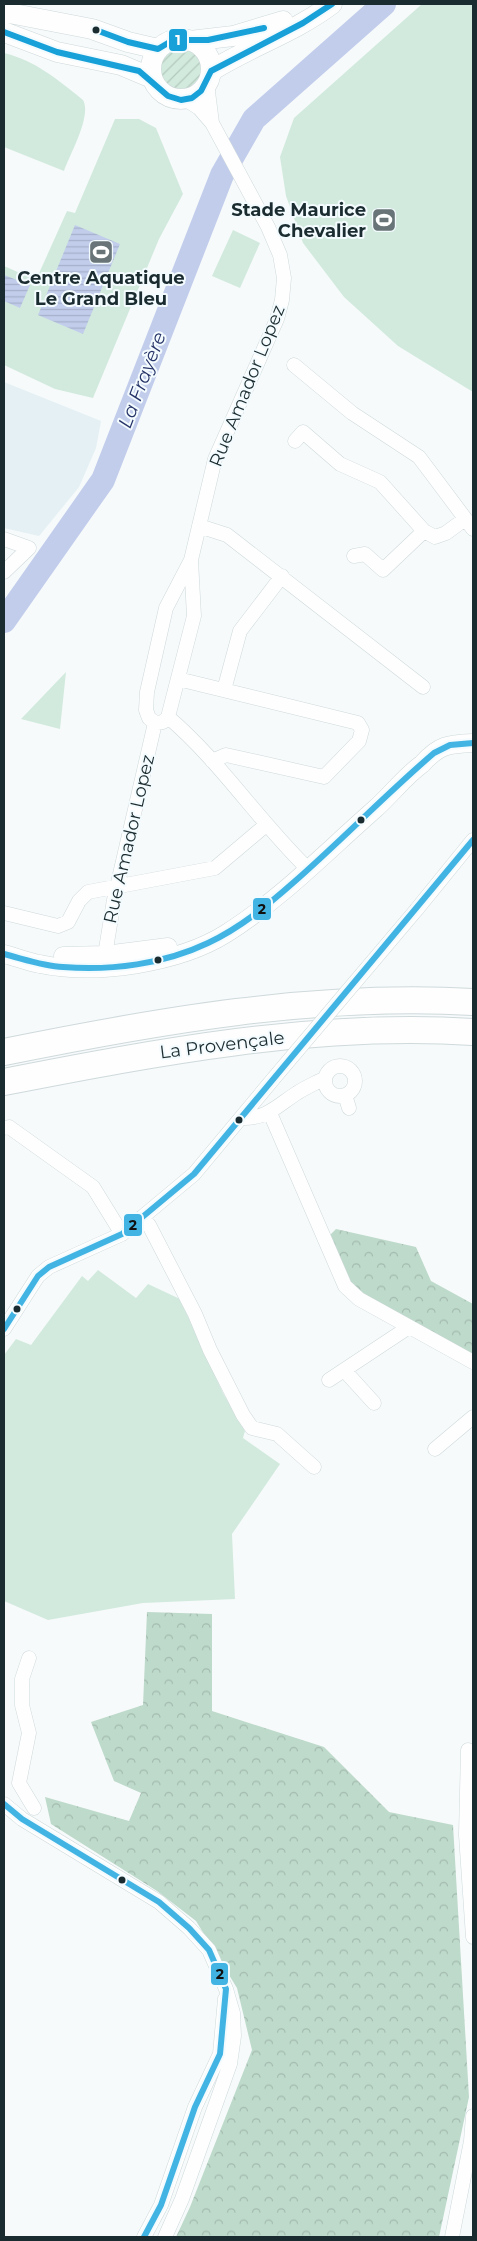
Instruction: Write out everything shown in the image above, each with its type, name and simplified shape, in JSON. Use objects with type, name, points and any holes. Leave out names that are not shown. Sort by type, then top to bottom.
[{"type":"highway","name":"La Provençale","points":[[4,1052],[149,1025],[251,1011],[355,1002],[473,1002]]},
{"type":"highway","name":"La Provençale","points":[[4,1082],[154,1053],[249,1040],[346,1032],[442,1030],[473,1032]]},
{"type":"main road","points":[[313,4],[284,21],[263,29],[233,36],[173,40],[158,49],[151,63],[154,85],[171,98],[185,100],[202,91],[209,78],[239,54],[310,20],[332,4]]},
{"type":"main road","points":[[4,12],[92,29],[128,42],[158,49]]},
{"type":"main road","points":[[4,32],[57,52],[122,65],[152,78]]},
{"type":"main road","points":[[190,40],[206,52],[209,78]]},
{"type":"street","points":[[209,78],[212,123]]},
{"type":"street","points":[[185,100],[199,108],[212,123]]},
{"type":"street","name":"Rue Amador Lopez","points":[[162,720],[149,718],[146,710],[147,692],[166,608],[191,560],[215,459],[277,319],[282,300],[284,278],[280,255],[268,228],[212,123]]},
{"type":"street","points":[[294,364],[352,412],[419,457],[469,524],[435,537],[424,531],[380,482],[340,464],[303,432],[295,441]]},
{"type":"street","points":[[199,526],[227,535],[423,687]]},
{"type":"street","points":[[354,556],[365,554],[383,570],[424,531]]},
{"type":"street","points":[[4,539],[29,548],[4,572]]},
{"type":"street","name":"Rue Amador Lopez","points":[[106,961],[117,887],[162,720],[178,680],[194,616],[191,560]]},
{"type":"street","points":[[224,690],[240,631],[282,576]]},
{"type":"street","points":[[178,680],[358,723],[362,730],[359,741],[324,777],[226,755],[212,761]]},
{"type":"street","points":[[162,720],[212,761],[266,825],[309,870]]},
{"type":"street","points":[[4,953],[41,965],[68,968],[106,961],[146,963],[173,956],[226,934],[257,912],[309,870],[422,764],[434,750],[450,744],[473,743]]},
{"type":"street","points":[[422,764],[456,753],[473,754]]},
{"type":"street","points":[[4,913],[58,926],[68,922],[79,901],[88,892],[215,868],[266,825]]},
{"type":"street","points":[[4,1329],[38,1276],[49,1266],[122,1234],[194,1174],[418,909],[473,840]]},
{"type":"street","points":[[242,1118],[253,1119],[270,1113],[297,1093],[325,1078],[330,1070],[338,1065],[348,1067],[362,1080],[352,1091],[347,1102],[330,1092],[325,1078]]},
{"type":"street","points":[[270,1113],[344,1286],[359,1300],[473,1362]]},
{"type":"street","points":[[4,1128],[9,1126],[94,1188],[122,1234]]},
{"type":"street","points":[[142,1217],[195,1314],[210,1350],[243,1415],[252,1428],[278,1434],[314,1467]]},
{"type":"street","points":[[329,1380],[409,1327]]},
{"type":"street","points":[[344,1370],[374,1403]]},
{"type":"street","points":[[436,1449],[473,1417]]},
{"type":"street","points":[[29,1658],[22,1679],[22,1705],[29,1733],[19,1783],[34,1808]]},
{"type":"street","points":[[468,1750],[466,1835],[473,1937]]},
{"type":"street","points":[[4,1804],[22,1819],[159,1902],[190,1928],[209,1950],[226,1988],[233,2013],[234,2036],[230,2064],[182,2199],[165,2237]]},
{"type":"street","points":[[144,2237],[161,2205],[195,2107],[220,2054],[226,1988]]},
{"type":"street","points":[[452,2237],[471,2140],[473,2116]]},
{"type":"shaded area","points":[[4,382],[101,421],[96,448],[79,487],[39,536],[4,528]]},
{"type":"green space","name":"Stade Maurice Chevalier","points":[[422,4],[473,4],[473,392],[398,346],[344,297],[303,243],[286,196],[280,157],[294,118]]},
{"type":"green space","points":[[186,46],[190,47],[200,56],[203,60],[203,78],[194,88],[186,92],[176,92],[168,88],[159,78],[158,64],[162,56],[172,47]]},
{"type":"green space","points":[[4,53],[16,56],[36,66],[83,100],[85,115],[83,125],[64,171],[4,147]]},
{"type":"green space","name":"Centre Aquatique Le Grand Bleu","points":[[115,119],[139,119],[156,128],[183,194],[159,239],[93,398],[55,389],[4,365],[4,266],[36,280],[67,211],[75,213]]},
{"type":"green space","points":[[233,230],[260,243],[240,288],[212,276]]},
{"type":"green space","points":[[66,672],[60,729],[21,719]]},
{"type":"green space","points":[[336,1229],[416,1247],[431,1281],[473,1304],[473,1354],[383,1311],[351,1285],[329,1236]]},
{"type":"green space","points":[[98,1270],[136,1298],[148,1284],[180,1299],[223,1393],[245,1431],[243,1438],[280,1464],[232,1534],[235,1599],[143,1603],[48,1620],[4,1601],[4,1355],[16,1339],[31,1345],[82,1276],[88,1281]]},
{"type":"green space","points":[[147,1612],[212,1614],[212,1711],[324,1747],[389,1812],[453,1825],[469,2097],[439,2237],[176,2237],[190,2207],[252,2050],[237,1988],[196,1921],[157,1891],[51,1824],[45,1797],[129,1821],[141,1793],[114,1781],[91,1722],[143,1705]]},
{"type":"water","points":[[75,225],[120,244],[83,334],[38,315]]},
{"type":"water","points":[[4,275],[30,285],[20,308],[4,301]]},
{"type":"waterway","name":"La Frayère","points":[[4,621],[103,480],[222,175],[254,119],[384,4]]},
{"type":"transit line","name":"1","points":[[4,32],[57,52],[139,71],[168,96],[181,100],[192,98],[201,91],[211,71],[303,23],[332,4]]},
{"type":"transit line","name":"1","points":[[96,30],[128,42],[158,49],[173,40],[208,40],[264,28]]},
{"type":"transit line","name":"2","points":[[4,954],[41,964],[100,968],[155,961],[208,943],[253,916],[274,899],[434,753],[450,745],[473,743]]},
{"type":"transit line","name":"2","points":[[4,1329],[38,1276],[49,1267],[122,1234],[194,1174],[473,840]]},
{"type":"transit line","name":"2","points":[[4,1804],[22,1819],[159,1902],[189,1928],[209,1950],[226,1989],[220,2054],[195,2107],[161,2205],[144,2237]]},
{"type":"place","name":"Stade Maurice Chevalier","points":[[384,220]]},
{"type":"place","name":"Centre Aquatique Le Grand Bleu","points":[[101,252]]}]
